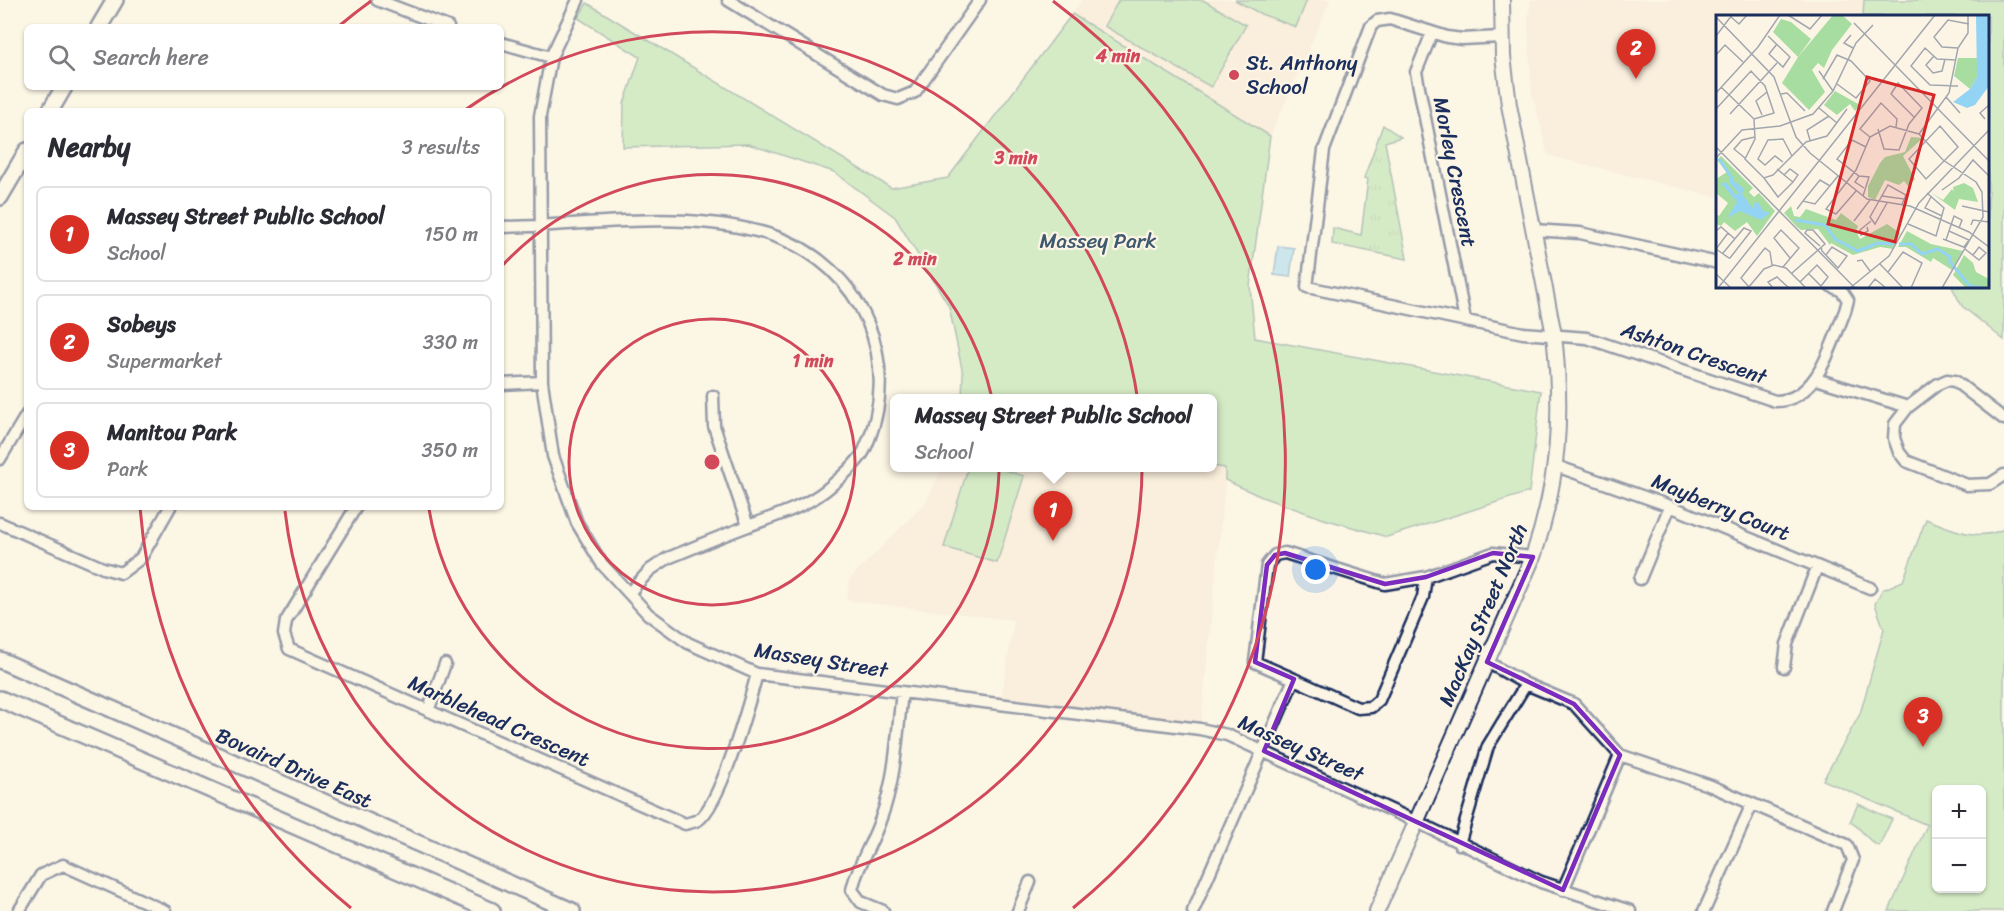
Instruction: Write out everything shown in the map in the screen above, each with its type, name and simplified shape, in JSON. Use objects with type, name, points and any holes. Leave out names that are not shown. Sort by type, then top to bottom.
[{"type":"main road","points":[[101,24],[115,0]]},
{"type":"main road","points":[[52,108],[62,90]]},
{"type":"main road","points":[[0,197],[24,155]]},
{"type":"main road","name":"Bovaird Drive East","points":[[0,660],[572,911]]},
{"type":"main road","points":[[0,699],[492,911]]},
{"type":"street","points":[[377,0],[440,24]]},
{"type":"street","name":"Massey Street","points":[[578,0],[550,57],[540,116],[542,382],[553,456],[577,523],[602,564],[648,614],[688,643],[757,674],[1200,729],[1227,735],[1541,882],[1630,911]]},
{"type":"street","points":[[728,0],[883,94],[898,99],[915,92],[980,0]]},
{"type":"street","name":"MacKay Street North","points":[[1377,911],[1533,557],[1544,525],[1556,466],[1559,407],[1554,335],[1509,105],[1501,37],[1502,0]]},
{"type":"street","points":[[1501,37],[1462,39],[1432,33],[1390,19],[1377,21],[1371,26],[1324,150],[1307,287],[1523,333],[1554,335]]},
{"type":"street","name":"Morley Crescent","points":[[1432,33],[1416,72],[1465,320]]},
{"type":"street","points":[[504,44],[550,57]]},
{"type":"street","points":[[504,228],[613,221],[690,220],[732,225],[772,236],[801,248],[825,262],[863,307],[874,341],[879,374],[879,398],[863,453],[826,490],[809,501],[668,558],[651,570],[629,593]]},
{"type":"street","points":[[1533,230],[1580,233],[1716,263]]},
{"type":"street","points":[[1835,288],[1842,291],[1848,300],[1816,379],[1908,407]]},
{"type":"street","name":"Ashton Crescent","points":[[1554,335],[1587,338],[1775,401],[1785,401],[1797,395],[1816,379]]},
{"type":"street","points":[[2004,419],[1955,381],[1947,380],[1938,384],[1908,407],[1895,424],[1894,438],[1899,452],[1906,460],[1967,485],[1990,484],[2004,475]]},
{"type":"street","points":[[504,384],[542,382]]},
{"type":"street","points":[[713,396],[714,426],[748,526]]},
{"type":"street","points":[[0,459],[24,419]]},
{"type":"street","name":"Mayberry Court","points":[[1556,466],[1670,506],[1870,588]]},
{"type":"street","points":[[1640,579],[1670,506]]},
{"type":"street","points":[[0,523],[103,568],[121,573],[141,558],[168,510]]},
{"type":"street","name":"Marblehead Crescent","points":[[354,510],[286,621],[284,634],[289,649],[685,824],[699,820],[710,807],[739,734],[757,674]]},
{"type":"street","points":[[1426,577],[1423,597],[1379,700],[1371,707],[1358,708],[1255,662],[1267,565],[1275,555],[1284,554],[1385,585],[1426,577],[1493,553],[1533,557]]},
{"type":"street","points":[[1784,668],[1786,644],[1817,567]]},
{"type":"street","points":[[1487,662],[1526,684],[1574,705],[1620,754],[1677,772],[1847,845],[1853,860],[1833,911]]},
{"type":"street","points":[[428,711],[445,664]]},
{"type":"street","points":[[1193,911],[1294,679]]},
{"type":"street","points":[[1459,844],[1488,746],[1526,684]]},
{"type":"street","points":[[883,911],[861,902],[852,890],[854,878],[881,819],[893,779],[902,692]]},
{"type":"street","points":[[1563,890],[1620,754]]},
{"type":"street","points":[[1704,911],[1752,804]]},
{"type":"street","points":[[19,911],[41,874],[63,865],[165,911]]},
{"type":"street","points":[[1018,911],[1030,882]]},
{"type":"highlighted area","points":[[1285,553],[1385,584],[1426,577],[1493,553],[1533,557],[1487,662],[1574,704],[1620,755],[1563,890],[1264,751],[1294,679],[1255,662],[1267,565],[1275,555]]},
{"type":"shaded area","name":"St. Anthony School","points":[[1082,0],[1330,0],[1270,136],[1072,14]]},
{"type":"shaded area","points":[[1531,0],[1864,0],[1863,15],[1716,15],[1716,197],[1548,155],[1532,91],[1528,24]]},
{"type":"shaded area","points":[[1217,467],[1225,468],[1200,729],[1002,697],[1014,620],[847,600],[850,579],[925,504],[941,472],[1217,472]]},
{"type":"green space","points":[[1119,0],[1203,0],[1246,25],[1211,87],[1104,26]]},
{"type":"green space","points":[[1235,0],[1307,0],[1296,27],[1261,14]]},
{"type":"green space","points":[[1864,0],[2004,0],[2004,340],[1962,306],[1953,288],[1989,288],[1989,15],[1863,15]]},
{"type":"green space","name":"Massey Park","points":[[587,3],[891,188],[948,178],[1072,14],[1270,136],[1250,286],[1255,338],[1541,391],[1529,492],[1387,537],[1324,519],[1262,497],[1225,480],[1225,468],[1217,467],[1217,394],[962,394],[963,374],[949,306],[895,217],[834,172],[748,144],[623,147],[624,104],[640,57],[578,18]]},
{"type":"green space","points":[[1383,125],[1401,137],[1385,142],[1407,259],[1332,244],[1333,228],[1361,235],[1368,179],[1364,178]]},
{"type":"green space","points":[[967,472],[1010,472],[1024,476],[997,563],[944,547]]},
{"type":"green space","points":[[1926,519],[1965,533],[1994,533],[2004,529],[2004,911],[1889,911],[1927,825],[1823,780],[1860,714],[1884,629],[1875,604],[1882,590],[1903,581]]},
{"type":"green space","points":[[1858,804],[1892,819],[1879,846],[1850,822]]},
{"type":"water","points":[[1278,246],[1294,248],[1290,277],[1274,275]]},
{"type":"place","name":"St. Anthony School","points":[[1234,75]]},
{"type":"place","name":"Sobeys","points":[[1636,79]]},
{"type":"place","name":"Massey Street Public School","points":[[1053,541]]},
{"type":"place","name":"Manitou Park","points":[[1923,747]]}]
